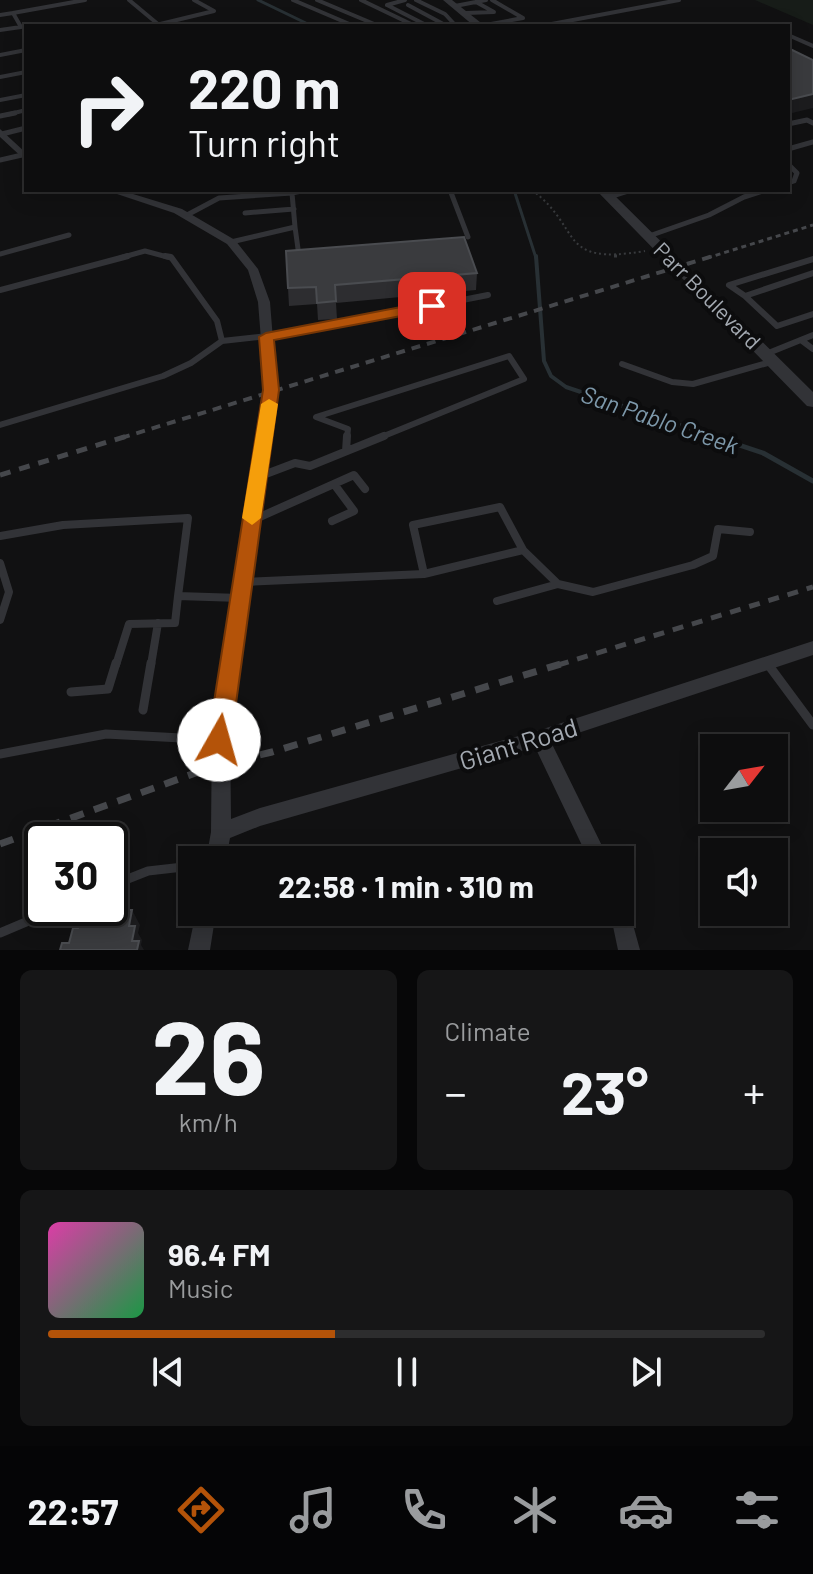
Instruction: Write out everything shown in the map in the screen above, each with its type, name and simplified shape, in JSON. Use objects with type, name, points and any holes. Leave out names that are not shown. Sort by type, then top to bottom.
[{"type":"street","points":[[451,3],[475,21]]},
{"type":"street","points":[[1,133],[24,156]]},
{"type":"street","points":[[116,192],[187,215],[231,242],[253,269],[259,284],[271,390],[219,740],[221,832],[218,846]]},
{"type":"street","name":"Parr Boulevard","points":[[606,194],[813,402]]},
{"type":"street","name":"Giant Road","points":[[221,832],[260,817],[540,738],[813,648]]},
{"type":"street","points":[[540,738],[592,846]]},
{"type":"street","points":[[199,950],[203,926]]},
{"type":"street","points":[[624,926],[629,950]]},
{"type":"lane","points":[[0,15],[85,0]]},
{"type":"lane","points":[[129,0],[158,24]]},
{"type":"lane","points":[[163,24],[214,11],[194,0]]},
{"type":"lane","points":[[293,0],[349,24]]},
{"type":"lane","points":[[317,0],[374,24]]},
{"type":"lane","points":[[361,0],[411,24]]},
{"type":"lane","points":[[416,0],[445,14],[454,24]]},
{"type":"lane","points":[[451,3],[486,0]]},
{"type":"lane","points":[[475,21],[523,18],[492,0]]},
{"type":"lane","points":[[552,24],[679,0]]},
{"type":"lane","points":[[424,24],[387,5],[407,2],[444,24]]},
{"type":"lane","points":[[475,21],[494,12],[476,2]]},
{"type":"lane","points":[[0,30],[21,27],[13,13]]},
{"type":"lane","points":[[475,21],[488,13]]},
{"type":"lane","points":[[790,36],[813,46]]},
{"type":"lane","points":[[0,55],[24,50]]},
{"type":"lane","points":[[0,77],[24,72]]},
{"type":"lane","points":[[0,100],[24,95]]},
{"type":"lane","points":[[0,116],[24,110]]},
{"type":"lane","points":[[790,124],[807,120],[813,123]]},
{"type":"lane","points":[[1,133],[24,128]]},
{"type":"lane","points":[[790,148],[813,142]]},
{"type":"lane","points":[[0,160],[24,156]]},
{"type":"lane","points":[[790,166],[797,173],[790,182]]},
{"type":"lane","points":[[187,215],[219,198],[297,192]]},
{"type":"lane","points":[[451,192],[468,237]]},
{"type":"lane","points":[[655,242],[760,192]]},
{"type":"lane","points":[[292,193],[299,257]]},
{"type":"lane","points":[[245,213],[294,209]]},
{"type":"lane","points":[[231,242],[295,227]]},
{"type":"lane","points":[[0,254],[69,235]]},
{"type":"lane","points":[[0,290],[145,251],[171,257],[217,321],[222,341]]},
{"type":"lane","points":[[813,259],[729,285],[777,326],[813,314]]},
{"type":"lane","points":[[745,296],[813,273]]},
{"type":"lane","points":[[0,425],[163,376],[191,363],[222,341],[266,337],[488,295]]},
{"type":"lane","points":[[622,364],[672,382],[693,384],[769,357],[813,335]]},
{"type":"lane","points":[[801,340],[813,349]]},
{"type":"lane","points":[[258,477],[295,463],[310,466],[524,379],[509,356],[316,417],[348,429],[346,451]]},
{"type":"lane","points":[[251,521],[354,475],[365,489]]},
{"type":"lane","points":[[332,521],[354,511],[334,484]]},
{"type":"lane","points":[[424,574],[413,525],[500,507],[523,550],[558,584]]},
{"type":"lane","points":[[0,536],[63,525],[188,518],[175,623],[129,624],[108,689],[71,692]]},
{"type":"lane","points":[[497,601],[558,584],[593,592],[693,565],[713,556],[718,529],[750,532]]},
{"type":"lane","points":[[242,582],[424,574],[523,550]]},
{"type":"lane","points":[[0,563],[9,592],[0,620]]},
{"type":"lane","points":[[178,596],[240,598]]},
{"type":"lane","points":[[143,710],[158,623]]},
{"type":"lane","points":[[767,663],[813,725]]},
{"type":"lane","points":[[0,754],[106,734],[219,740]]},
{"type":"lane","points":[[128,879],[148,871],[178,868]]},
{"type":"lane","points":[[0,933],[24,923]]},
{"type":"path","points":[[535,192],[552,205],[569,238],[585,251],[616,256],[655,242]]},
{"type":"shaded area","points":[[755,0],[813,0],[813,25]]},
{"type":"building","points":[[790,49],[813,60],[813,94],[790,100]]},
{"type":"building","points":[[464,237],[477,273],[335,285],[336,301],[317,303],[316,287],[288,288],[286,251]]},
{"type":"building","points":[[128,910],[132,910],[129,926],[135,926],[132,941],[139,941],[137,950],[60,950],[62,943],[69,943],[73,928],[128,926]]},
{"type":"waterway","name":"San Pablo Creek","points":[[258,0],[308,24]]},
{"type":"waterway","name":"San Pablo Creek","points":[[515,192],[536,258]]},
{"type":"waterway","name":"San Pablo Creek","points":[[536,256],[544,361],[551,376],[566,387],[718,438]]},
{"type":"waterway","name":"San Pablo Creek","points":[[712,436],[718,438]]},
{"type":"waterway","name":"San Pablo Creek","points":[[718,438],[763,453],[813,481]]},
{"type":"railway","points":[[707,258],[813,225]]},
{"type":"railway","points":[[121,438],[713,256]]},
{"type":"railway","points":[[0,475],[127,436]]},
{"type":"railway","points":[[558,665],[813,587]]},
{"type":"railway","points":[[0,844],[220,764],[272,752],[564,663]]},
{"type":"slow traffic","points":[[252,518],[269,404]]},
{"type":"route","points":[[219,740],[271,390],[266,337],[432,306]]}]
